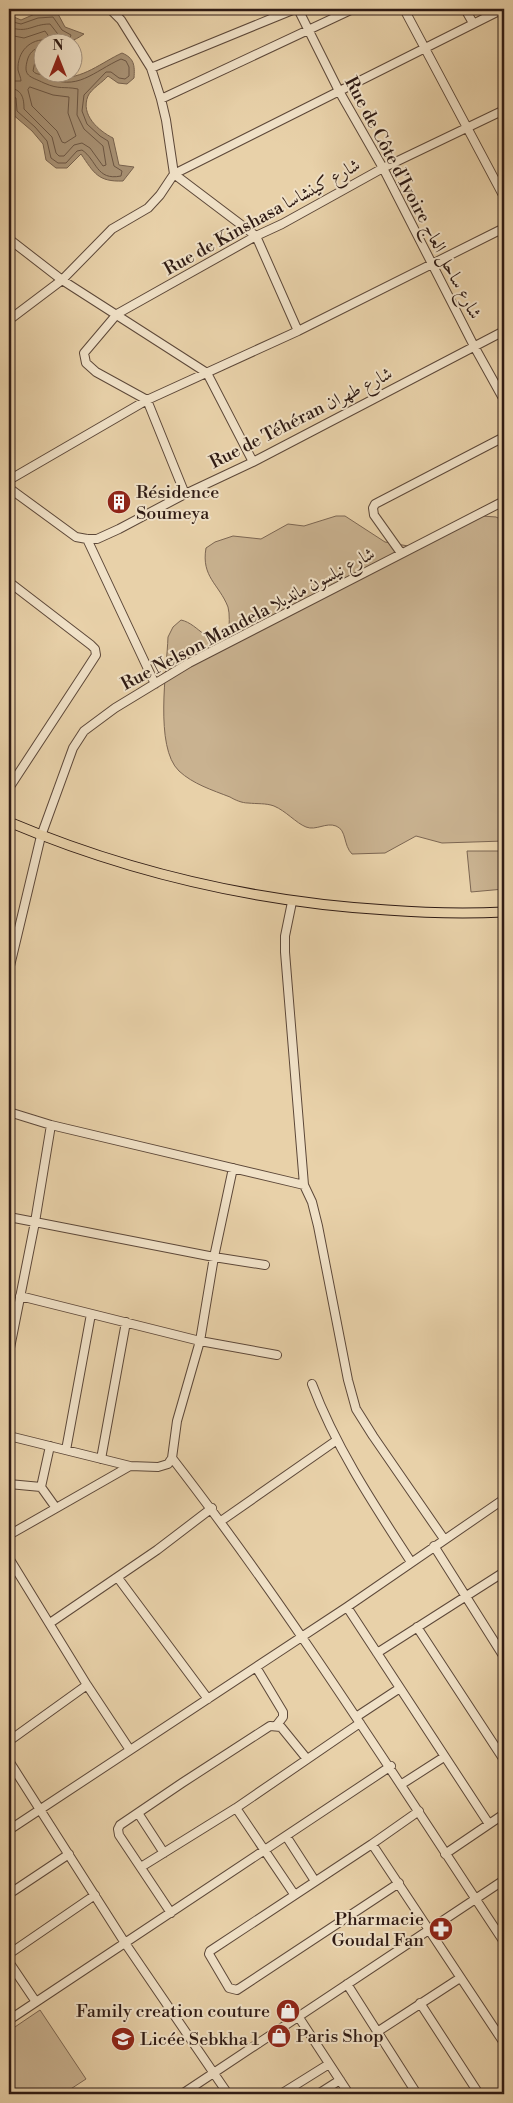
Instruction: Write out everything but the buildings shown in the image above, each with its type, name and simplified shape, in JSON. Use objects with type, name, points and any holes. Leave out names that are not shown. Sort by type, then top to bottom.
[{"type":"main road","points":[[9,822],[41,836],[124,864],[183,880],[256,896],[327,906],[420,912],[504,912]]},
{"type":"street","points":[[110,9],[122,20],[151,68],[161,98],[174,174],[256,236],[298,331]]},
{"type":"street","points":[[151,68],[297,9]]},
{"type":"street","name":"Rue de Côte d'Ivoire شارع ساحل العاج","points":[[297,9],[339,92],[383,168],[474,346],[504,400]]},
{"type":"street","points":[[161,98],[353,9]]},
{"type":"street","points":[[404,9],[504,197]]},
{"type":"street","points":[[466,9],[474,23]]},
{"type":"street","points":[[9,320],[62,280],[112,228],[148,208],[160,195],[174,174],[503,9]]},
{"type":"street","name":"Rue de Kinshasa شارع كينشاسا","points":[[117,314],[383,168],[468,129],[504,110]]},
{"type":"street","points":[[9,480],[147,400],[298,331],[504,228]]},
{"type":"street","points":[[9,239],[62,280],[207,373],[253,462]]},
{"type":"street","points":[[117,314],[84,353],[84,359],[96,372],[147,400],[185,494]]},
{"type":"street","name":"Rue de Téhéran شارع طهران","points":[[87,539],[97,539],[119,529],[185,494],[253,462],[504,331]]},
{"type":"street","points":[[401,553],[374,515],[374,504],[504,437]]},
{"type":"street","points":[[9,488],[76,536],[87,539],[155,684]]},
{"type":"street","name":"Rue Nelson Mandela شارع نيلسون مانديلا","points":[[9,970],[41,836],[76,741],[84,732],[115,708],[189,663],[504,501]]},
{"type":"street","points":[[9,582],[95,649],[96,652],[96,655],[9,788]]},
{"type":"street","points":[[292,902],[284,936],[304,1184],[312,1202],[318,1226],[348,1380],[356,1409],[372,1436],[444,1539]]},
{"type":"street","points":[[9,1112],[51,1125],[304,1184]]},
{"type":"street","points":[[9,1353],[11,1331],[35,1222],[51,1125]]},
{"type":"street","points":[[9,1436],[130,1466],[158,1467],[168,1464],[172,1458],[177,1421],[200,1342],[214,1258],[233,1168]]},
{"type":"street","points":[[9,1217],[214,1258],[266,1265]]},
{"type":"street","points":[[20,1296],[200,1342],[277,1355]]},
{"type":"street","points":[[66,1450],[91,1314]]},
{"type":"street","points":[[102,1459],[126,1322]]},
{"type":"street","points":[[312,1384],[323,1413],[367,1494],[411,1562]]},
{"type":"street","points":[[221,1521],[337,1440]]},
{"type":"street","points":[[50,1446],[41,1487],[56,1508]]},
{"type":"street","points":[[172,1458],[212,1508],[301,1636],[402,1784],[445,1854],[504,1942]]},
{"type":"street","points":[[9,1535],[130,1466]]},
{"type":"street","points":[[9,1484],[41,1487]]},
{"type":"street","points":[[9,1830],[347,1607],[504,1499]]},
{"type":"street","points":[[50,1623],[118,1578],[212,1508]]},
{"type":"street","points":[[434,1546],[504,1657]]},
{"type":"street","points":[[9,1558],[87,1685],[130,1750]]},
{"type":"street","points":[[377,1653],[504,1572]]},
{"type":"street","points":[[118,1578],[208,1699]]},
{"type":"street","points":[[347,1607],[489,1824]]},
{"type":"street","points":[[417,1627],[504,1760]]},
{"type":"street","points":[[256,1667],[283,1712],[283,1717],[276,1726]]},
{"type":"street","points":[[9,1741],[87,1685]]},
{"type":"street","points":[[141,1868],[236,1808],[307,1759],[400,1688]]},
{"type":"street","points":[[171,1913],[119,1835],[118,1829],[120,1825],[270,1726],[280,1728],[307,1759]]},
{"type":"street","points":[[402,1784],[444,1756]]},
{"type":"street","points":[[9,1761],[125,1943],[228,2094]]},
{"type":"street","points":[[9,2020],[390,1766]]},
{"type":"street","points":[[236,1808],[294,1894]]},
{"type":"street","points":[[398,1883],[237,1990],[229,1988],[208,1954],[419,1811]]},
{"type":"street","points":[[138,1813],[164,1853]]},
{"type":"street","points":[[445,1854],[504,1814]]},
{"type":"street","points":[[286,1836],[315,1881]]},
{"type":"street","points":[[372,1844],[460,1978],[501,2033],[504,2043]]},
{"type":"street","points":[[9,1894],[69,1854]]},
{"type":"street","points":[[182,2094],[504,1880]]},
{"type":"street","points":[[9,1954],[95,1895]]},
{"type":"street","points":[[9,1962],[36,2002]]},
{"type":"street","points":[[377,2032],[460,1978]]},
{"type":"street","points":[[347,1984],[413,2093]]},
{"type":"street","points":[[420,2003],[479,2094]]},
{"type":"street","points":[[298,2016],[350,2094]]},
{"type":"street","points":[[281,2094],[291,2092],[329,2064]]},
{"type":"street","points":[[318,2094],[340,2080]]},
{"type":"shaded area","points":[[336,516],[345,516],[385,542],[414,547],[428,544],[482,516],[496,517],[504,521],[504,841],[442,843],[416,836],[385,853],[352,854],[347,846],[344,834],[336,826],[306,827],[274,806],[236,800],[190,780],[179,771],[171,760],[164,726],[164,687],[168,637],[173,627],[181,620],[188,622],[209,637],[221,637],[229,632],[228,607],[208,573],[205,558],[206,548],[215,542],[233,536],[261,539],[288,524],[304,526]]},
{"type":"shaded area","points":[[467,851],[504,851],[504,889],[471,892]]},
{"type":"shaded area","points":[[40,2010],[86,2079],[63,2094],[9,2094],[9,2031]]},
{"type":"water","points":[[57,12],[65,27],[79,32],[32,32],[32,82],[82,82],[82,74],[122,53],[133,62],[134,78],[127,84],[118,83],[108,76],[94,88],[88,96],[86,103],[92,122],[113,138],[119,165],[134,167],[123,181],[102,178],[93,171],[81,154],[67,168],[56,168],[46,160],[43,144],[32,131],[11,113],[13,101],[9,99],[9,15],[21,20],[37,13]]},
{"type":"place","name":"Résidence Soumeya","points":[[119,502]]},
{"type":"place","name":"Pharmacie Goudal Fan","points":[[441,1929]]},
{"type":"place","name":"Family creation couture","points":[[288,2011]]},
{"type":"place","name":"Paris Shop","points":[[279,2036]]},
{"type":"place","name":"Licée Sebkha 1","points":[[123,2039]]}]
